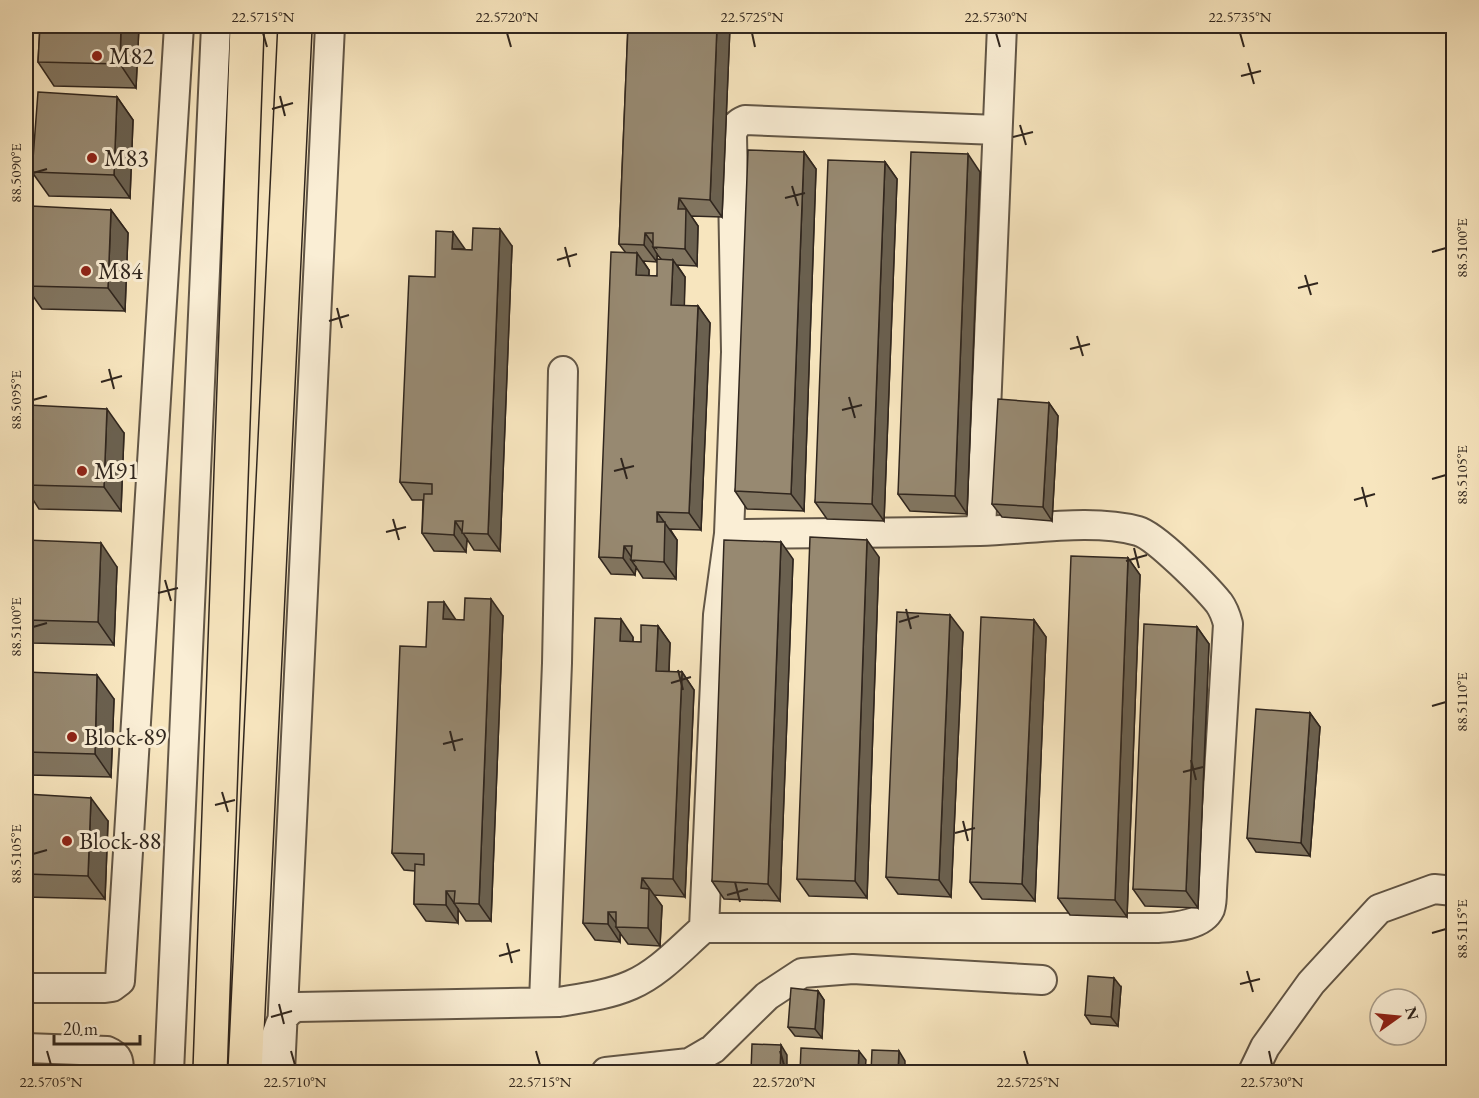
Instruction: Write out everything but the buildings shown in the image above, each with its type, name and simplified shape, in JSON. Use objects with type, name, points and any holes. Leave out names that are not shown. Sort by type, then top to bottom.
[{"type":"main road","points":[[210,1072],[247,26]]},
{"type":"main road","points":[[245,1062],[295,26]]},
{"type":"street","points":[[26,988],[105,988],[112,987],[120,981],[179,26]]},
{"type":"street","points":[[169,1072],[216,26]]},
{"type":"street","points":[[280,1072],[330,26]]},
{"type":"street","points":[[981,531],[1002,26]]},
{"type":"street","points":[[704,928],[718,615],[729,534],[736,352],[732,135],[734,128],[738,122],[745,120],[997,130]]},
{"type":"street","points":[[544,1002],[557,663],[563,371]]},
{"type":"street","points":[[245,1062],[272,1045],[283,1016],[289,1010],[306,1006],[544,1002],[599,995],[631,985],[653,972],[704,928],[1158,928],[1179,926],[1196,921],[1205,915],[1210,908],[1228,624],[1226,614],[1207,590],[1152,538],[1140,532],[1103,525],[981,531],[729,534]]},
{"type":"street","points":[[1253,1072],[1265,1047],[1311,983],[1379,909],[1434,889],[1454,891]]},
{"type":"street","points":[[606,1072],[689,1063],[713,1049],[767,996],[802,973],[853,969],[1042,980]]},
{"type":"street","points":[[26,1048],[107,1051],[115,1054],[118,1059],[119,1072]]},
{"type":"place","name":"M82","points":[[97,56]]},
{"type":"place","name":"M83","points":[[92,158]]},
{"type":"place","name":"M84","points":[[86,271]]},
{"type":"place","name":"M91","points":[[82,471]]},
{"type":"place","name":"Block-89","points":[[72,737]]},
{"type":"place","name":"Block-88","points":[[67,841]]}]
